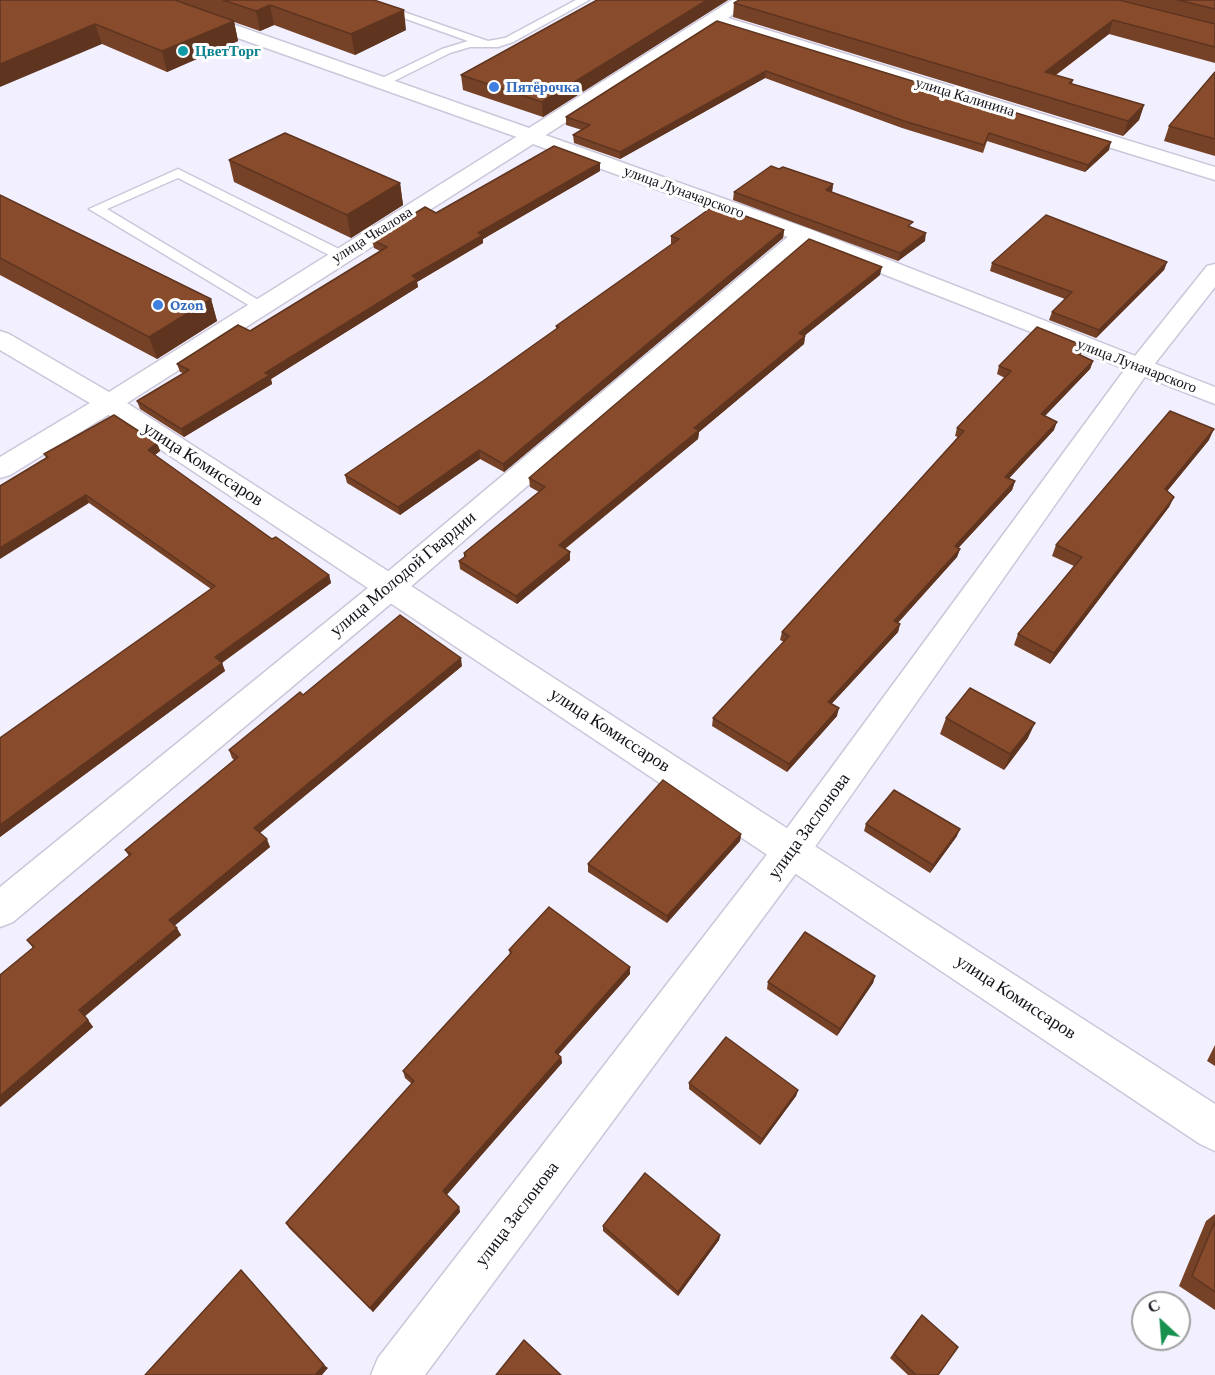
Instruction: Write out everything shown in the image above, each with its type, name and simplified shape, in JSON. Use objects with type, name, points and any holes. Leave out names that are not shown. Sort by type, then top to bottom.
[{"type":"street","name":"улица Луначарского","points":[[148,0],[804,236],[1215,396]]},
{"type":"street","name":"улица Чкалова","points":[[0,469],[109,403],[744,0]]},
{"type":"street","name":"улица Калинина","points":[[715,20],[1215,174]]},
{"type":"street","name":"улица Молодой Гвардии","points":[[0,910],[390,586],[804,236]]},
{"type":"street","name":"улица Заслонова","points":[[395,1375],[792,849],[1140,366],[1215,272]]},
{"type":"street","name":"улица Комиссаров","points":[[0,339],[109,403],[792,849],[1215,1129]]},
{"type":"lane","points":[[358,0],[490,44]]},
{"type":"lane","points":[[382,83],[446,51],[469,44],[490,44],[509,40],[584,0]]},
{"type":"lane","points":[[260,307],[96,209],[178,173],[340,255]]},
{"type":"building","points":[[0,0],[175,0],[234,21],[162,51],[95,24],[0,64]]},
{"type":"building","points":[[223,0],[374,0],[404,10],[351,34],[270,5],[256,11]]},
{"type":"building","points":[[597,0],[707,0],[542,102],[461,75]]},
{"type":"building","points":[[739,0],[1119,0],[1215,24],[1215,47],[1113,20],[1045,72],[1073,80],[1069,83],[1144,105],[1128,121],[734,3]]},
{"type":"building","points":[[1178,0],[1215,0],[1215,9]]},
{"type":"building","points":[[717,21],[1111,142],[1088,165],[989,133],[984,145],[904,121],[766,71],[620,152],[573,135],[590,125],[566,117]]},
{"type":"building","points":[[1215,72],[1215,139],[1169,126]]},
{"type":"building","points":[[285,133],[400,183],[347,215],[229,160]]},
{"type":"building","points":[[554,146],[600,163],[478,233],[483,235],[412,276],[417,279],[265,373],[270,375],[181,429],[137,401],[189,370],[177,364],[238,325],[250,331],[387,247],[372,240],[425,207],[436,213]]},
{"type":"building","points":[[771,166],[779,169],[783,167],[833,184],[826,190],[913,222],[908,226],[926,233],[900,253],[734,192]]},
{"type":"building","points":[[0,195],[211,299],[149,337],[0,258]]},
{"type":"building","points":[[715,205],[784,230],[503,464],[479,450],[398,507],[345,475],[559,327],[556,326],[679,239],[671,236]]},
{"type":"building","points":[[1046,215],[1167,262],[1099,330],[1052,312],[1072,292],[992,263]]},
{"type":"building","points":[[809,239],[882,267],[799,333],[805,336],[694,428],[699,430],[559,545],[570,552],[516,596],[459,561],[466,556],[464,553],[545,487],[529,478]]},
{"type":"building","points":[[1037,327],[1084,346],[1076,353],[1093,361],[1041,414],[1057,422],[1005,477],[1015,481],[955,546],[960,549],[894,621],[900,624],[828,702],[839,708],[789,764],[713,718],[789,636],[782,632],[964,431],[957,428],[1011,371],[999,366]]},
{"type":"building","points":[[1170,411],[1214,429],[1165,489],[1174,497],[1054,653],[1018,634],[1082,557],[1056,545]]},
{"type":"building","points":[[114,415],[157,443],[148,450],[272,539],[276,537],[329,575],[215,657],[222,663],[0,825],[0,738],[215,586],[86,495],[0,548],[0,486],[48,457],[44,454]]},
{"type":"building","points":[[400,615],[461,658],[254,828],[267,839],[169,920],[177,928],[79,1010],[88,1020],[0,1096],[0,975],[34,947],[27,940],[131,854],[125,850],[238,757],[229,750],[300,692],[303,695]]},
{"type":"building","points":[[970,688],[1035,723],[1010,754],[946,718]]},
{"type":"building","points":[[663,780],[741,834],[667,916],[588,864]]},
{"type":"building","points":[[894,790],[960,829],[933,865],[866,824]]},
{"type":"building","points":[[549,907],[630,967],[555,1052],[561,1057],[443,1191],[459,1207],[370,1308],[286,1223],[414,1081],[403,1071],[512,952],[509,950]]},
{"type":"building","points":[[805,932],[875,976],[840,1029],[768,982]]},
{"type":"building","points":[[726,1037],[798,1090],[762,1139],[689,1083]]},
{"type":"building","points":[[645,1173],[720,1235],[678,1292],[603,1226]]},
{"type":"building","points":[[1215,1221],[1215,1292],[1192,1276]]},
{"type":"building","points":[[241,1270],[324,1365],[315,1375],[145,1375]]},
{"type":"building","points":[[922,1315],[958,1347],[938,1375],[916,1375],[894,1354]]},
{"type":"building","points":[[524,1340],[561,1375],[496,1375]]},
{"type":"place","name":"ЦветТорг","points":[[183,51]]},
{"type":"place","name":"Пятёрочка","points":[[494,87]]},
{"type":"place","name":"Ozon","points":[[158,305]]}]
